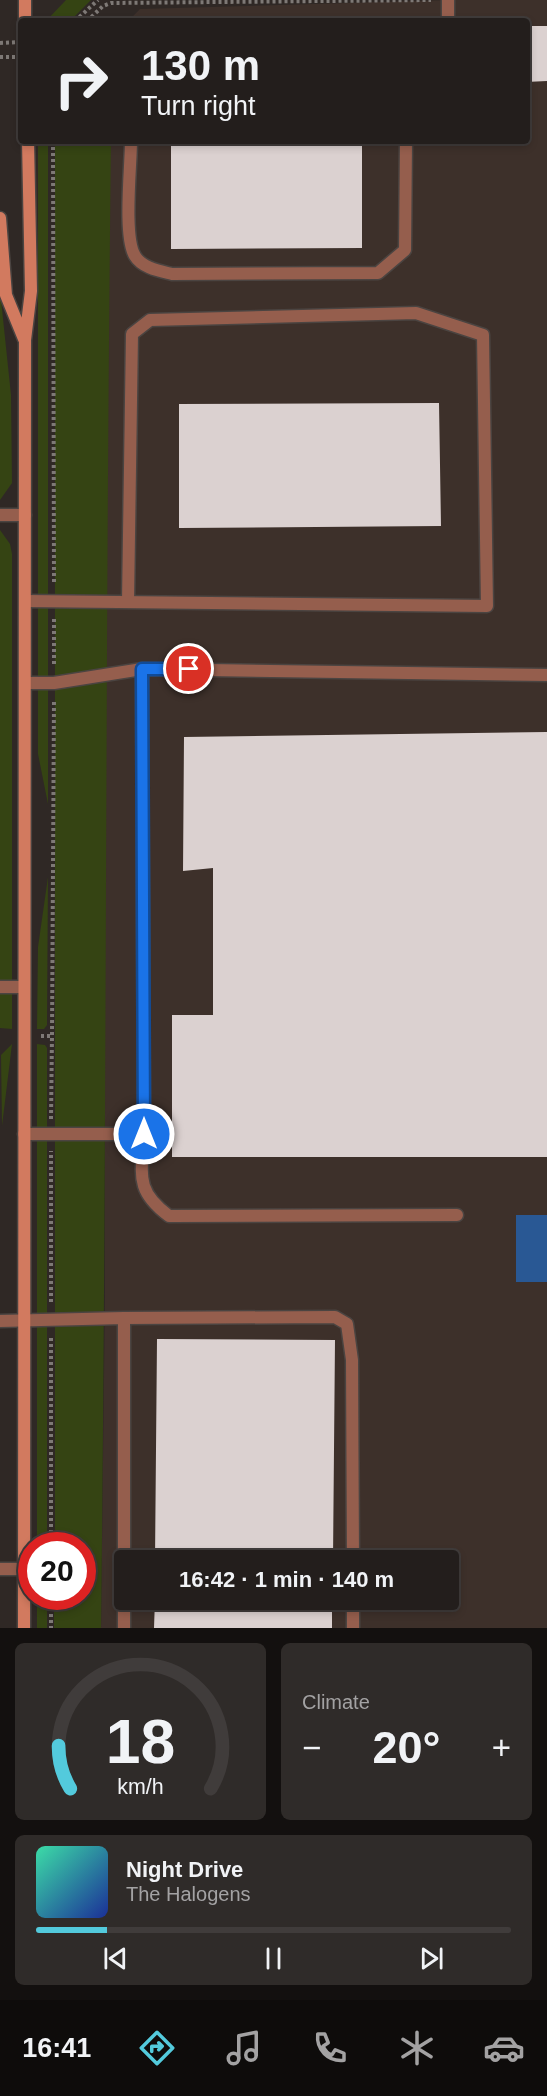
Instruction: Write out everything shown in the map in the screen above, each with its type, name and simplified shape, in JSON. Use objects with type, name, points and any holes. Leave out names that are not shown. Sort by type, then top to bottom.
[{"type":"street","points":[[25,0],[26,18]]},
{"type":"street","points":[[24,1532],[25,340],[31,291],[27,144]]},
{"type":"street","points":[[0,218],[6,295],[25,340]]},
{"type":"street","points":[[24,1610],[24,1628]]},
{"type":"lane","points":[[448,0],[448,18]]},
{"type":"lane","points":[[131,144],[129,228],[135,256],[148,267],[172,274],[183,274],[378,273],[405,250],[406,144]]},
{"type":"lane","points":[[26,601],[487,606],[483,335],[416,313],[150,320],[132,334],[129,602]]},
{"type":"lane","points":[[0,515],[25,515]]},
{"type":"lane","points":[[26,683],[54,683],[142,669],[547,675]]},
{"type":"lane","points":[[142,669],[144,1134],[141,1180],[151,1202],[169,1216],[457,1215]]},
{"type":"lane","points":[[0,987],[24,987]]},
{"type":"lane","points":[[24,1134],[144,1134]]},
{"type":"lane","points":[[0,1321],[335,1317],[347,1324],[352,1360],[352,1550]]},
{"type":"lane","points":[[124,1318],[124,1628]]},
{"type":"lane","points":[[0,1569],[18,1569]]},
{"type":"lane","points":[[353,1610],[353,1628]]},
{"type":"path","points":[[78,18],[98,0]]},
{"type":"path","points":[[90,18],[103,6],[111,3],[448,0]]},
{"type":"path","points":[[0,43],[18,42]]},
{"type":"path","points":[[0,57],[18,57]]},
{"type":"path","points":[[51,1532],[52,1036]]},
{"type":"path","points":[[51,1610],[51,1628]]},
{"type":"shaded area","points":[[450,0],[547,0],[547,1628],[101,1628],[105,1295],[105,636],[99,144],[530,144],[530,18],[131,18],[140,9]]},
{"type":"green space","points":[[66,0],[91,0],[73,18],[49,18]]},
{"type":"green space","points":[[38,144],[48,144],[48,804],[38,754]]},
{"type":"green space","points":[[55,144],[111,144],[101,1628],[54,1628],[54,1610],[96,1610],[96,1532],[55,1532]]},
{"type":"green space","points":[[0,290],[11,395],[12,483],[0,500]]},
{"type":"green space","points":[[0,530],[10,544],[12,554],[12,1029],[0,1028]]},
{"type":"green space","points":[[48,877],[47,1025],[44,1029],[37,1029],[38,947]]},
{"type":"green space","points":[[12,1044],[2,1126],[1,1055]]},
{"type":"green space","points":[[37,1044],[45,1045],[47,1048],[47,1532],[37,1532]]},
{"type":"green space","points":[[37,1610],[47,1610],[47,1628],[37,1628]]},
{"type":"water","points":[[516,1215],[547,1215],[547,1282],[516,1282]]},
{"type":"building","points":[[530,26],[547,26],[547,81],[530,82]]},
{"type":"building","points":[[171,144],[362,144],[362,248],[171,249]]},
{"type":"building","points":[[439,403],[441,526],[179,528],[179,404]]},
{"type":"building","points":[[547,732],[547,1157],[172,1157],[172,1015],[213,1015],[213,868],[183,871],[184,737]]},
{"type":"building","points":[[157,1339],[335,1340],[333,1550],[155,1550]]},
{"type":"building","points":[[155,1610],[332,1610],[332,1628],[154,1628]]},
{"type":"route","points":[[144,1134],[142,669],[189,669]]}]
